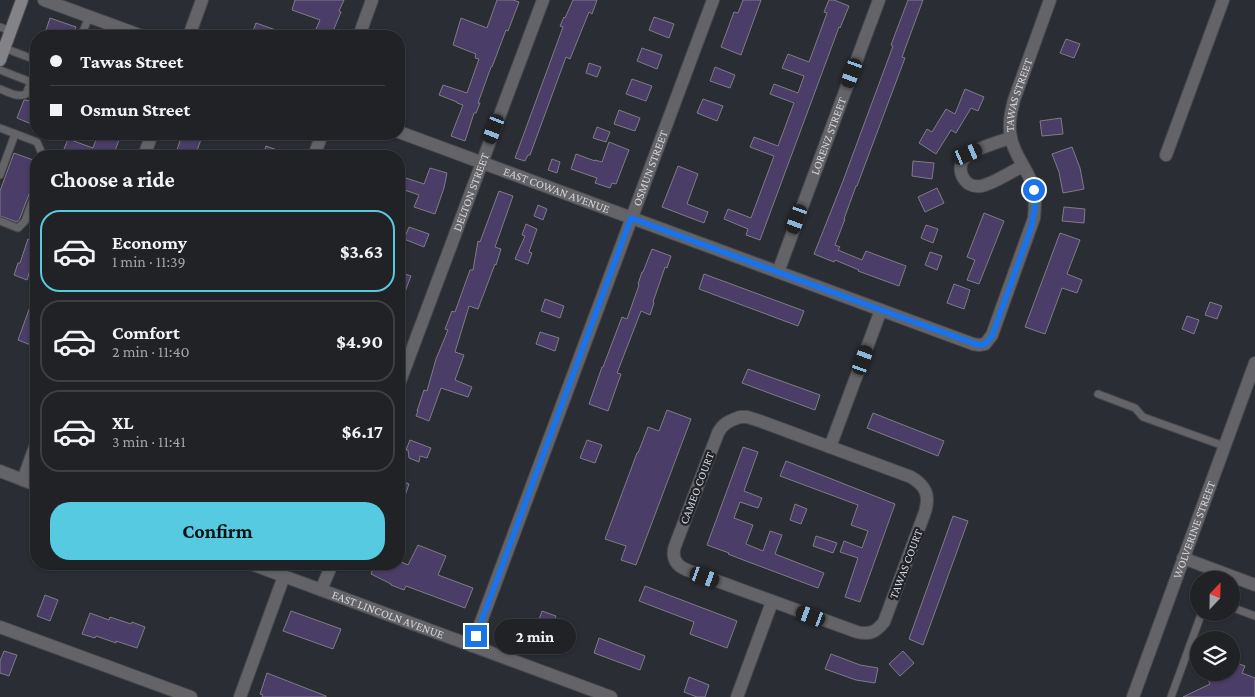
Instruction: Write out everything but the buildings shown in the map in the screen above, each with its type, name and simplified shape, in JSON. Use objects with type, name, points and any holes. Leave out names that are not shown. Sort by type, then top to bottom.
[{"type":"main road","points":[[2,54],[5,29],[22,0]]},
{"type":"street","points":[[44,0],[125,30]]},
{"type":"street","points":[[191,30],[202,0]]},
{"type":"street","points":[[361,30],[372,0]]},
{"type":"street","name":"DELTON STREET","points":[[405,368],[543,0]]},
{"type":"street","name":"OSMUN STREET","points":[[472,646],[713,0]]},
{"type":"street","name":"LORENZ STREET","points":[[778,272],[879,0]]},
{"type":"street","name":"TAWAS STREET","points":[[881,310],[973,344],[985,344],[989,340],[1034,218],[1034,190],[1011,138],[1010,116],[1050,0]]},
{"type":"street","points":[[1166,155],[1223,0]]},
{"type":"street","name":"EAST COWAN AVENUE","points":[[405,134],[881,310]]},
{"type":"street","points":[[1011,138],[968,154],[961,167],[961,174],[966,183],[983,186],[1023,166]]},
{"type":"street","points":[[830,447],[881,310]]},
{"type":"street","name":"WOLVERINE STREET","points":[[1133,697],[1255,363]]},
{"type":"street","name":"CAMEO COURT","points":[[772,602],[682,568],[677,564],[673,550],[718,433],[727,421],[747,417],[830,447]]},
{"type":"street","name":"TAWAS COURT","points":[[772,602],[857,632],[865,634],[874,631],[884,622],[916,537],[927,504],[924,487],[911,477],[830,447]]},
{"type":"street","points":[[22,480],[30,459]]},
{"type":"street","points":[[0,471],[30,482]]},
{"type":"street","points":[[1183,558],[1255,585]]},
{"type":"street","name":"EAST LINCOLN AVENUE","points":[[268,570],[611,697]]},
{"type":"street","points":[[321,590],[329,570]]},
{"type":"street","points":[[240,697],[284,576]]},
{"type":"street","points":[[737,697],[772,602]]},
{"type":"street","points":[[0,627],[191,697]]},
{"type":"lane","points":[[84,30],[89,17]]},
{"type":"lane","points":[[2,54],[30,59]]},
{"type":"lane","points":[[0,70],[30,82]]},
{"type":"lane","points":[[0,89],[23,96],[30,88]]},
{"type":"lane","points":[[0,128],[30,139]]},
{"type":"lane","points":[[0,175],[16,134]]},
{"type":"lane","points":[[32,140],[37,142],[40,150]]},
{"type":"lane","points":[[0,221],[18,228],[25,221],[30,207]]},
{"type":"lane","points":[[1098,394],[1135,408],[1144,417],[1224,446]]},
{"type":"lane","points":[[1240,610],[1255,616]]},
{"type":"lane","points":[[1171,697],[1199,621]]},
{"type":"route","points":[[476,636],[631,218],[979,345],[985,344],[992,336],[1031,228],[1035,207],[1034,190]]}]
